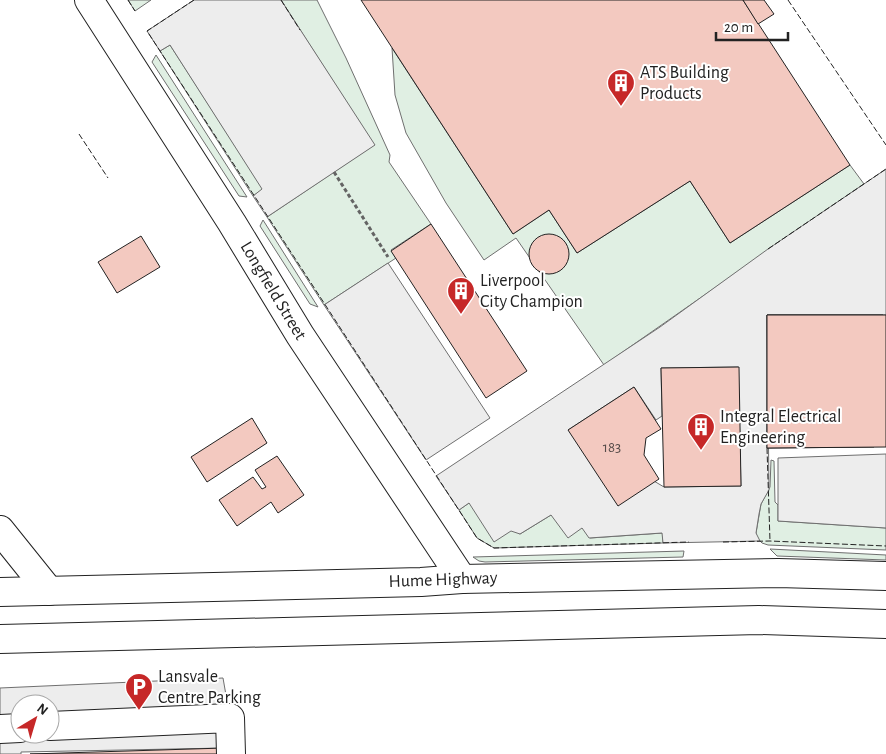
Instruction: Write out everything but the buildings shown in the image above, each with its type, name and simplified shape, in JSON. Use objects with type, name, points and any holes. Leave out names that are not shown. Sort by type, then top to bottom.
[{"type":"main road","name":"Longfield Street","points":[[89,0],[227,215],[300,335],[462,578]]},
{"type":"main road","points":[[0,530],[49,591]]},
{"type":"main road","name":"Hume Highway","points":[[0,592],[421,582],[462,578],[768,574],[886,576]]},
{"type":"main road","points":[[0,639],[759,620],[886,624]]},
{"type":"main road","points":[[60,726],[230,718],[231,754]]},
{"type":"path","points":[[334,172],[388,257]]},
{"type":"green space","points":[[128,0],[151,0],[135,11]]},
{"type":"green space","points":[[281,0],[317,0],[346,58],[390,155],[389,162],[431,224],[391,250],[396,258],[324,305],[267,217],[374,145]]},
{"type":"green space","points":[[170,45],[263,189],[253,196],[160,51]]},
{"type":"green space","points":[[392,48],[513,234],[549,210],[577,253],[690,181],[730,243],[850,165],[864,184],[604,365],[516,238],[484,260],[446,203],[406,133],[395,95]]},
{"type":"green space","points":[[156,55],[247,197],[239,196],[152,62]]},
{"type":"green space","points":[[263,220],[318,307],[310,304],[260,226]]},
{"type":"green space","points":[[771,460],[774,461],[775,502],[778,505],[778,521],[886,528],[886,550],[768,545],[762,543],[757,538],[756,533],[761,504],[770,487]]},
{"type":"green space","points":[[469,503],[520,534],[551,515],[583,528],[590,538],[663,533],[663,543],[494,548],[477,538],[459,510]]},
{"type":"green space","points":[[770,549],[886,555],[886,560],[777,556]]},
{"type":"green space","points":[[684,551],[683,557],[485,562],[473,557]]},
{"type":"shaded area","points":[[194,0],[281,0],[375,145],[267,217],[253,196],[262,189],[170,45],[160,51],[147,31]]},
{"type":"shaded area","points":[[886,169],[886,315],[767,315],[769,490],[761,504],[759,514],[756,533],[760,541],[663,543],[662,533],[589,538],[582,528],[568,538],[551,515],[520,534],[511,531],[494,542],[469,503],[459,510],[436,476],[660,327],[768,249]],"holes":[[[738,367],[741,486],[664,487],[568,430],[634,387],[656,420],[662,416],[661,368]]]},
{"type":"shaded area","points":[[388,263],[490,418],[426,460],[324,305]]},
{"type":"shaded area","points":[[886,454],[886,528],[778,521],[778,458]]},
{"type":"shaded area","name":"Lansvale Centre Parking","points":[[223,678],[230,718],[224,748],[0,754],[0,688]]},
{"type":"fence","points":[[128,0],[135,11]]},
{"type":"fence","points":[[194,0],[147,31],[477,538],[494,548],[689,542]]},
{"type":"fence","points":[[281,0],[300,30]]},
{"type":"fence","points":[[788,0],[886,145]]},
{"type":"fence","points":[[79,134],[108,178]]},
{"type":"fence","points":[[768,249],[886,169]]},
{"type":"fence","points":[[767,448],[770,541]]},
{"type":"fence","points":[[723,542],[770,541],[886,546]]},
{"type":"place","name":"ATS Building Products","points":[[621,107]]},
{"type":"place","name":"Liverpool City Champion","points":[[461,315]]},
{"type":"place","name":"Integral Electrical Engineering","points":[[701,451]]},
{"type":"place","name":"Lansvale Centre Parking","points":[[139,711]]}]
